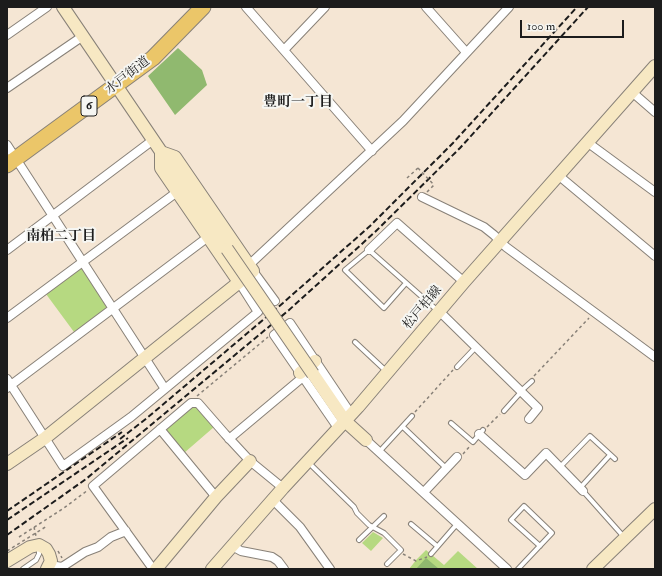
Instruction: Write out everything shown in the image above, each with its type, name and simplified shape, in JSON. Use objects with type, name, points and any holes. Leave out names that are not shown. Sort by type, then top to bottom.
[{"type":"highway","name":"水戸街道","points":[[12,162],[153,58],[203,7]]},
{"type":"street","points":[[7,36],[47,7]]},
{"type":"street","points":[[246,7],[372,151]]},
{"type":"street","points":[[284,50],[325,7]]},
{"type":"street","points":[[426,7],[466,52]]},
{"type":"street","points":[[7,464],[45,438],[238,282],[426,97],[509,7]]},
{"type":"street","points":[[65,8],[227,249],[305,375]]},
{"type":"street","points":[[7,88],[83,36]]},
{"type":"street","name":"松戸柏線","points":[[212,569],[272,500],[388,373],[438,311],[655,66]]},
{"type":"street","points":[[632,92],[655,112]]},
{"type":"street","points":[[7,250],[153,140]]},
{"type":"street","points":[[587,142],[655,192]]},
{"type":"street","points":[[7,145],[12,162],[52,216],[165,389]]},
{"type":"street","points":[[161,152],[161,168],[208,237],[258,312],[131,417],[63,466],[8,384],[208,237]]},
{"type":"street","points":[[161,152],[175,157],[274,301]]},
{"type":"street","points":[[558,175],[655,256]]},
{"type":"street","points":[[7,318],[177,192]]},
{"type":"street","points":[[422,197],[477,223],[500,240],[506,247],[655,356]]},
{"type":"street","points":[[368,250],[396,224],[464,282]]},
{"type":"street","points":[[438,311],[538,408],[529,419]]},
{"type":"street","points":[[345,421],[315,361],[290,323],[274,335],[305,375],[345,421],[380,451],[507,569]]},
{"type":"street","points":[[229,439],[305,375],[315,361]]},
{"type":"street","points":[[250,460],[154,569],[93,486],[160,429],[195,402],[198,403],[229,439],[250,460],[283,488]]},
{"type":"street","points":[[160,429],[216,497]]},
{"type":"street","points":[[481,432],[525,475],[546,453],[581,490]]},
{"type":"street","points":[[424,492],[457,457]]},
{"type":"street","points":[[272,500],[300,527],[330,569]]},
{"type":"street","points":[[593,569],[655,509]]},
{"type":"street","points":[[7,561],[38,540],[49,554],[48,567],[62,567],[85,552],[98,547],[111,537],[126,531]]},
{"type":"street","points":[[232,546],[241,551],[272,557],[284,569]]},
{"type":"lane","points":[[406,283],[384,308],[345,270],[368,250],[406,283],[438,311]]},
{"type":"lane","points":[[355,342],[388,373]]},
{"type":"lane","points":[[457,367],[475,348]]},
{"type":"lane","points":[[504,411],[532,381]]},
{"type":"lane","points":[[380,451],[412,416]]},
{"type":"lane","points":[[452,423],[473,442],[481,432]]},
{"type":"lane","points":[[403,427],[446,469]]},
{"type":"lane","points":[[560,467],[590,436],[615,459]]},
{"type":"lane","points":[[610,455],[581,490],[625,538]]},
{"type":"lane","points":[[307,462],[354,507],[357,513],[369,525],[374,526],[384,533],[401,550],[387,564]]},
{"type":"lane","points":[[518,569],[540,546],[552,533],[524,506],[511,520],[540,546]]},
{"type":"lane","points":[[359,540],[384,516]]},
{"type":"lane","points":[[411,524],[437,546]]},
{"type":"lane","points":[[430,554],[458,524]]},
{"type":"lane","points":[[22,569],[36,560],[39,554],[38,540]]},
{"type":"path","points":[[407,178],[418,168],[434,185],[422,197]]},
{"type":"path","points":[[532,381],[530,379],[595,312]]},
{"type":"path","points":[[195,402],[198,396],[270,336],[274,335]]},
{"type":"path","points":[[412,416],[457,367]]},
{"type":"path","points":[[481,432],[504,411]]},
{"type":"path","points":[[457,457],[458,458],[473,442]]},
{"type":"path","points":[[19,537],[64,508],[93,486]]},
{"type":"path","points":[[7,551],[47,526]]},
{"type":"path","points":[[34,527],[38,540]]},
{"type":"path","points":[[401,550],[412,560],[416,561],[430,554]]},
{"type":"green space","points":[[178,48],[202,70],[207,85],[175,115],[148,76]]},
{"type":"green space","points":[[79,268],[83,269],[106,305],[106,309],[74,332],[46,294]]},
{"type":"green space","points":[[193,405],[197,406],[214,427],[184,453],[166,431],[166,428]]},
{"type":"green space","points":[[373,532],[383,538],[371,551],[362,543]]},
{"type":"green space","points":[[426,550],[444,565],[458,551],[478,569],[409,569]]},
{"type":"green space","points":[[426,558],[439,569],[416,569]]},
{"type":"railway","points":[[120,439],[283,303],[370,226],[453,143],[577,7]]},
{"type":"railway","points":[[7,535],[86,479],[289,310],[375,232],[460,148],[588,7]]},
{"type":"railway","points":[[7,511],[122,432]]},
{"type":"railway","points":[[7,520],[128,438]]},
{"type":"district","name":"豊町一丁目","points":[[298,103]]},
{"type":"district","name":"南柏二丁目","points":[[61,237]]}]
